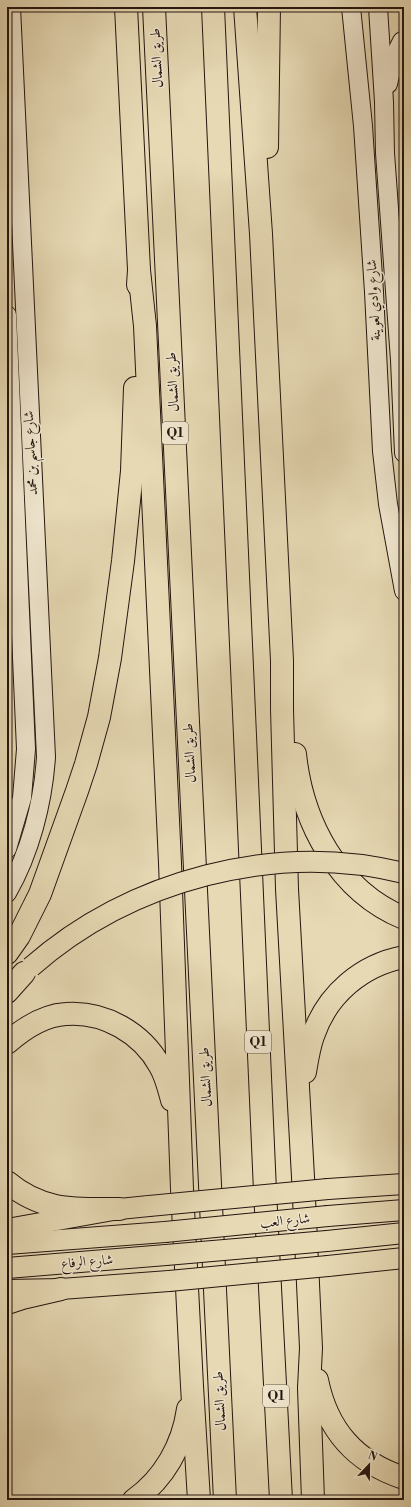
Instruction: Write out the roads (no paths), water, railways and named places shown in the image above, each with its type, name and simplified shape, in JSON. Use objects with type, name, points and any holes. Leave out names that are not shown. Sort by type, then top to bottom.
[{"type":"highway","points":[[7,953],[19,936],[40,894],[77,792],[94,737],[102,700],[115,622],[132,471],[139,270],[126,7]]},
{"type":"highway","name":"طريق الشمال","points":[[154,7],[225,1500]]},
{"type":"highway","name":"Q1","points":[[213,7],[265,1191],[281,1500]]},
{"type":"highway","points":[[245,7],[261,234],[282,661],[287,882],[311,1348],[309,1388],[313,1500]]},
{"type":"highway","points":[[261,234],[268,127],[269,7]]},
{"type":"highway","points":[[139,270],[146,334],[182,1189],[192,1386],[200,1500]]},
{"type":"highway","points":[[282,661],[290,708],[295,760],[304,805],[313,827],[336,865],[353,884],[382,906],[404,918]]},
{"type":"highway","points":[[7,932],[19,916],[54,855]]},
{"type":"highway","points":[[300,1127],[309,1051],[313,1036],[324,1011],[332,999],[342,989],[364,972],[378,965],[404,958]]},
{"type":"highway","points":[[7,992],[21,974]]},
{"type":"highway","points":[[7,1043],[33,1024],[52,1016],[82,1014],[99,1017],[116,1024],[142,1041],[161,1067],[169,1087],[181,1140]]},
{"type":"highway","points":[[7,1182],[19,1192],[51,1206],[70,1209],[119,1209]]},
{"type":"highway","points":[[7,1303],[61,1289]]},
{"type":"highway","points":[[311,1348],[323,1403],[328,1416],[337,1431],[362,1458],[386,1472],[404,1478]]},
{"type":"highway","points":[[134,1500],[156,1481],[166,1467],[179,1441],[187,1416],[192,1386]]},
{"type":"main road","name":"شارع جاسم بن محمد","points":[[7,849],[22,798],[26,749],[11,461],[15,392],[11,7]]},
{"type":"main road","name":"شارع وادي لعوينة","points":[[351,7],[363,126],[374,292],[382,451],[388,504],[404,591]]},
{"type":"main road","name":"شارع وادي لعوينة","points":[[378,7],[384,102],[385,153],[400,352],[404,453]]},
{"type":"main road","points":[[384,102],[392,65],[402,41]]},
{"type":"main road","name":"شارع جاسم بن محمد","points":[[7,315],[7,327],[15,392],[46,757],[41,795],[30,837],[17,873],[7,893]]},
{"type":"main road","points":[[21,974],[57,946],[113,910],[144,896],[193,879],[231,870],[269,864],[310,862],[361,864],[404,873]]},
{"type":"main road","points":[[7,1229],[119,1209],[328,1189],[404,1184]]},
{"type":"main road","name":"شارع العب","points":[[165,1232],[404,1210]]},
{"type":"main road","name":"شارع الرفاع","points":[[7,1244],[165,1232]]},
{"type":"main road","name":"شارع العب","points":[[166,1255],[404,1233]]},
{"type":"main road","name":"شارع الرفاع","points":[[7,1268],[166,1255]]},
{"type":"main road","points":[[7,1290],[61,1289],[169,1281],[404,1258]]}]
